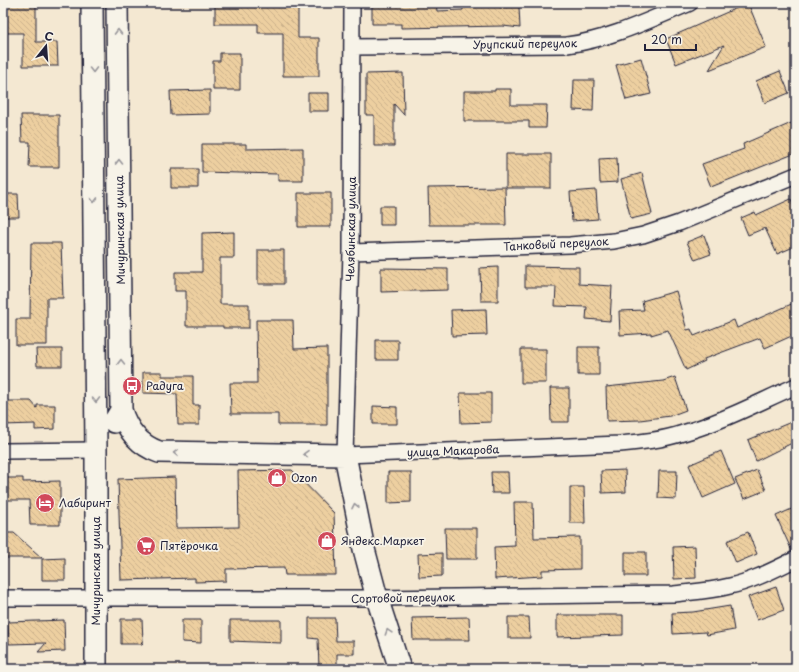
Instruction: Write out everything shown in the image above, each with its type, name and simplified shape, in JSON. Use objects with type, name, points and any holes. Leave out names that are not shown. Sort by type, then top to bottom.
[{"type":"main road","name":"Мичуринская улица","points":[[92,3],[96,450],[96,669]]},
{"type":"main road","name":"Мичуринская улица","points":[[118,3],[121,410]]},
{"type":"main road","points":[[96,450],[121,410]]},
{"type":"main road","name":"улица Макарова","points":[[121,410],[125,422],[135,437],[151,449],[159,452],[345,455]]},
{"type":"main road","points":[[345,455],[364,549],[377,598],[400,669]]},
{"type":"street","name":"Челябинская улица","points":[[345,455],[351,252],[352,3]]},
{"type":"street","name":"Урупский переулок","points":[[352,47],[567,45],[591,42],[614,35],[690,3]]},
{"type":"street","name":"Танковый переулок","points":[[351,252],[570,245],[614,241],[643,235],[679,223],[796,175]]},
{"type":"street","name":"улица Макарова","points":[[345,455],[620,444],[657,440],[683,433],[716,421],[796,386]]},
{"type":"street","points":[[3,451],[96,450]]},
{"type":"street","name":"Сортовой переулок","points":[[3,598],[377,598],[666,594],[708,591],[731,586],[758,577],[796,559]]},
{"type":"building","points":[[3,3],[36,3],[36,42],[57,42],[58,66],[23,66],[23,33],[3,33]]},
{"type":"building","points":[[215,3],[298,3],[298,38],[319,38],[319,76],[283,76],[283,33],[258,33],[258,24],[215,24]]},
{"type":"building","points":[[372,3],[436,3],[437,11],[463,10],[463,3],[499,3],[499,7],[519,7],[520,28],[503,26],[401,28],[401,24],[372,24]]},
{"type":"building","points":[[748,3],[766,47],[709,70],[724,45],[676,64],[666,39]]},
{"type":"building","points":[[220,53],[240,53],[240,90],[213,90],[213,61],[220,61]]},
{"type":"building","points":[[641,58],[651,94],[626,100],[616,65]]},
{"type":"building","points":[[780,71],[789,93],[765,103],[756,81]]},
{"type":"building","points":[[403,73],[404,115],[394,104],[394,146],[374,146],[374,115],[366,115],[366,74]]},
{"type":"building","points":[[574,80],[594,80],[593,111],[573,110]]},
{"type":"building","points":[[495,89],[511,89],[511,105],[547,105],[546,128],[529,128],[529,121],[464,121],[464,91],[495,91]]},
{"type":"building","points":[[210,90],[210,114],[171,115],[170,91]]},
{"type":"building","points":[[308,93],[329,93],[329,111],[308,111]]},
{"type":"building","points":[[21,115],[59,115],[59,167],[29,167],[30,142],[22,142]]},
{"type":"building","points":[[796,121],[796,153],[711,187],[702,164],[744,149],[743,144]]},
{"type":"building","points":[[202,144],[246,144],[246,149],[303,148],[303,181],[278,181],[278,174],[202,172]]},
{"type":"building","points":[[506,154],[551,154],[551,188],[506,188]]},
{"type":"building","points":[[617,158],[618,182],[600,183],[599,159]]},
{"type":"building","points":[[171,169],[198,169],[198,188],[171,188]]},
{"type":"building","points":[[642,173],[652,214],[631,219],[621,179]]},
{"type":"building","points":[[505,187],[506,225],[429,225],[428,188]]},
{"type":"building","points":[[596,190],[598,219],[572,221],[570,192]]},
{"type":"building","points":[[298,193],[331,193],[331,227],[298,227]]},
{"type":"building","points":[[3,194],[18,194],[19,217],[3,217]]},
{"type":"building","points":[[791,199],[796,211],[796,246],[777,254],[765,228],[748,235],[741,218],[755,212],[756,215]]},
{"type":"building","points":[[380,206],[394,206],[394,225],[380,225]]},
{"type":"building","points":[[234,232],[234,258],[220,258],[220,304],[249,304],[249,328],[186,326],[186,291],[175,291],[175,272],[202,272],[202,233]]},
{"type":"building","points":[[704,235],[711,254],[695,260],[687,242]]},
{"type":"building","points":[[31,243],[61,243],[63,298],[47,298],[47,345],[16,345],[16,319],[30,319]]},
{"type":"building","points":[[258,250],[284,250],[284,284],[258,284]]},
{"type":"building","points":[[525,266],[579,267],[579,284],[612,286],[610,321],[586,319],[587,307],[555,306],[556,287],[525,287]]},
{"type":"building","points":[[498,267],[498,301],[481,301],[480,268]]},
{"type":"building","points":[[381,268],[448,269],[448,290],[381,292]]},
{"type":"building","points":[[676,291],[687,330],[691,329],[694,336],[734,320],[737,328],[796,302],[796,334],[765,348],[760,338],[704,359],[705,361],[686,370],[668,330],[651,335],[651,333],[620,335],[619,311],[644,310],[642,301]]},
{"type":"building","points":[[486,309],[487,335],[452,336],[451,310]]},
{"type":"building","points":[[256,320],[293,320],[294,349],[327,348],[327,425],[278,425],[278,414],[231,414],[230,383],[257,383]]},
{"type":"building","points":[[376,340],[398,340],[398,360],[376,360]]},
{"type":"building","points":[[578,347],[599,347],[599,375],[578,375]]},
{"type":"building","points":[[36,349],[62,349],[62,366],[37,366]]},
{"type":"building","points":[[521,349],[546,349],[546,383],[521,383]]},
{"type":"building","points":[[143,372],[162,372],[162,376],[193,376],[193,405],[199,405],[199,425],[178,425],[177,394],[143,393]]},
{"type":"building","points":[[675,377],[686,410],[670,416],[640,420],[607,421],[606,387],[663,381]]},
{"type":"building","points":[[550,388],[569,388],[569,422],[551,422]]},
{"type":"building","points":[[460,393],[491,393],[491,422],[461,423]]},
{"type":"building","points":[[3,401],[31,401],[37,408],[37,405],[55,405],[55,429],[35,430],[35,424],[3,425]]},
{"type":"building","points":[[373,406],[397,407],[397,424],[373,424]]},
{"type":"building","points":[[796,420],[796,441],[756,461],[748,440]]},
{"type":"building","points":[[721,451],[735,484],[703,498],[689,465]]},
{"type":"building","points":[[292,470],[334,513],[336,575],[285,575],[284,568],[226,569],[226,581],[195,582],[195,578],[121,580],[118,479],[175,477],[176,528],[239,527],[238,471]]},
{"type":"building","points":[[625,470],[626,492],[602,493],[601,471]]},
{"type":"building","points":[[757,470],[766,490],[744,499],[735,479]]},
{"type":"building","points":[[659,471],[677,471],[676,499],[658,498]]},
{"type":"building","points":[[388,472],[411,472],[411,502],[388,503]]},
{"type":"building","points":[[491,472],[508,472],[509,493],[492,493]]},
{"type":"building","name":"Лабиринт","points":[[3,478],[23,478],[23,482],[60,481],[60,525],[30,525],[29,500],[3,500]]},
{"type":"building","points":[[570,487],[584,487],[585,523],[570,523]]},
{"type":"building","points":[[514,502],[533,502],[534,538],[580,537],[580,569],[542,570],[542,576],[495,579],[494,547],[515,546]]},
{"type":"building","points":[[796,507],[796,550],[792,551],[776,516]]},
{"type":"building","points":[[445,528],[477,528],[477,559],[446,559]]},
{"type":"building","points":[[748,532],[757,554],[736,563],[727,541]]},
{"type":"building","points":[[3,533],[14,533],[42,558],[3,558]]},
{"type":"building","points":[[695,546],[696,578],[674,579],[673,547]]},
{"type":"building","points":[[625,552],[646,552],[646,576],[625,576]]},
{"type":"building","points":[[442,553],[442,576],[419,577],[418,554]]},
{"type":"building","points":[[65,558],[65,580],[42,580],[42,559]]},
{"type":"building","points":[[776,587],[784,610],[757,620],[748,597]]},
{"type":"building","points":[[730,606],[734,630],[707,635],[706,632],[673,634],[672,613],[693,612]]},
{"type":"building","points":[[557,615],[623,615],[623,635],[557,637]]},
{"type":"building","points":[[469,617],[470,640],[413,640],[412,618]]},
{"type":"building","points":[[508,617],[529,617],[530,638],[508,638]]},
{"type":"building","points":[[309,618],[335,618],[336,641],[354,641],[354,654],[337,654],[337,668],[319,669],[318,639],[309,638]]},
{"type":"building","points":[[121,619],[142,619],[143,642],[141,642],[143,644],[121,644]]},
{"type":"building","points":[[64,620],[65,651],[38,652],[46,643],[9,644],[8,622]]},
{"type":"building","points":[[182,620],[201,620],[201,643],[182,642]]},
{"type":"building","points":[[230,620],[281,620],[281,643],[230,641]]},
{"type":"place","name":"Радуга","points":[[132,386]]},
{"type":"place","name":"Ozon","points":[[277,478]]},
{"type":"place","name":"Лабиринт","points":[[45,503]]},
{"type":"place","name":"Яндекс.Маркет","points":[[327,541]]},
{"type":"place","name":"Пятёрочка","points":[[146,546]]}]
